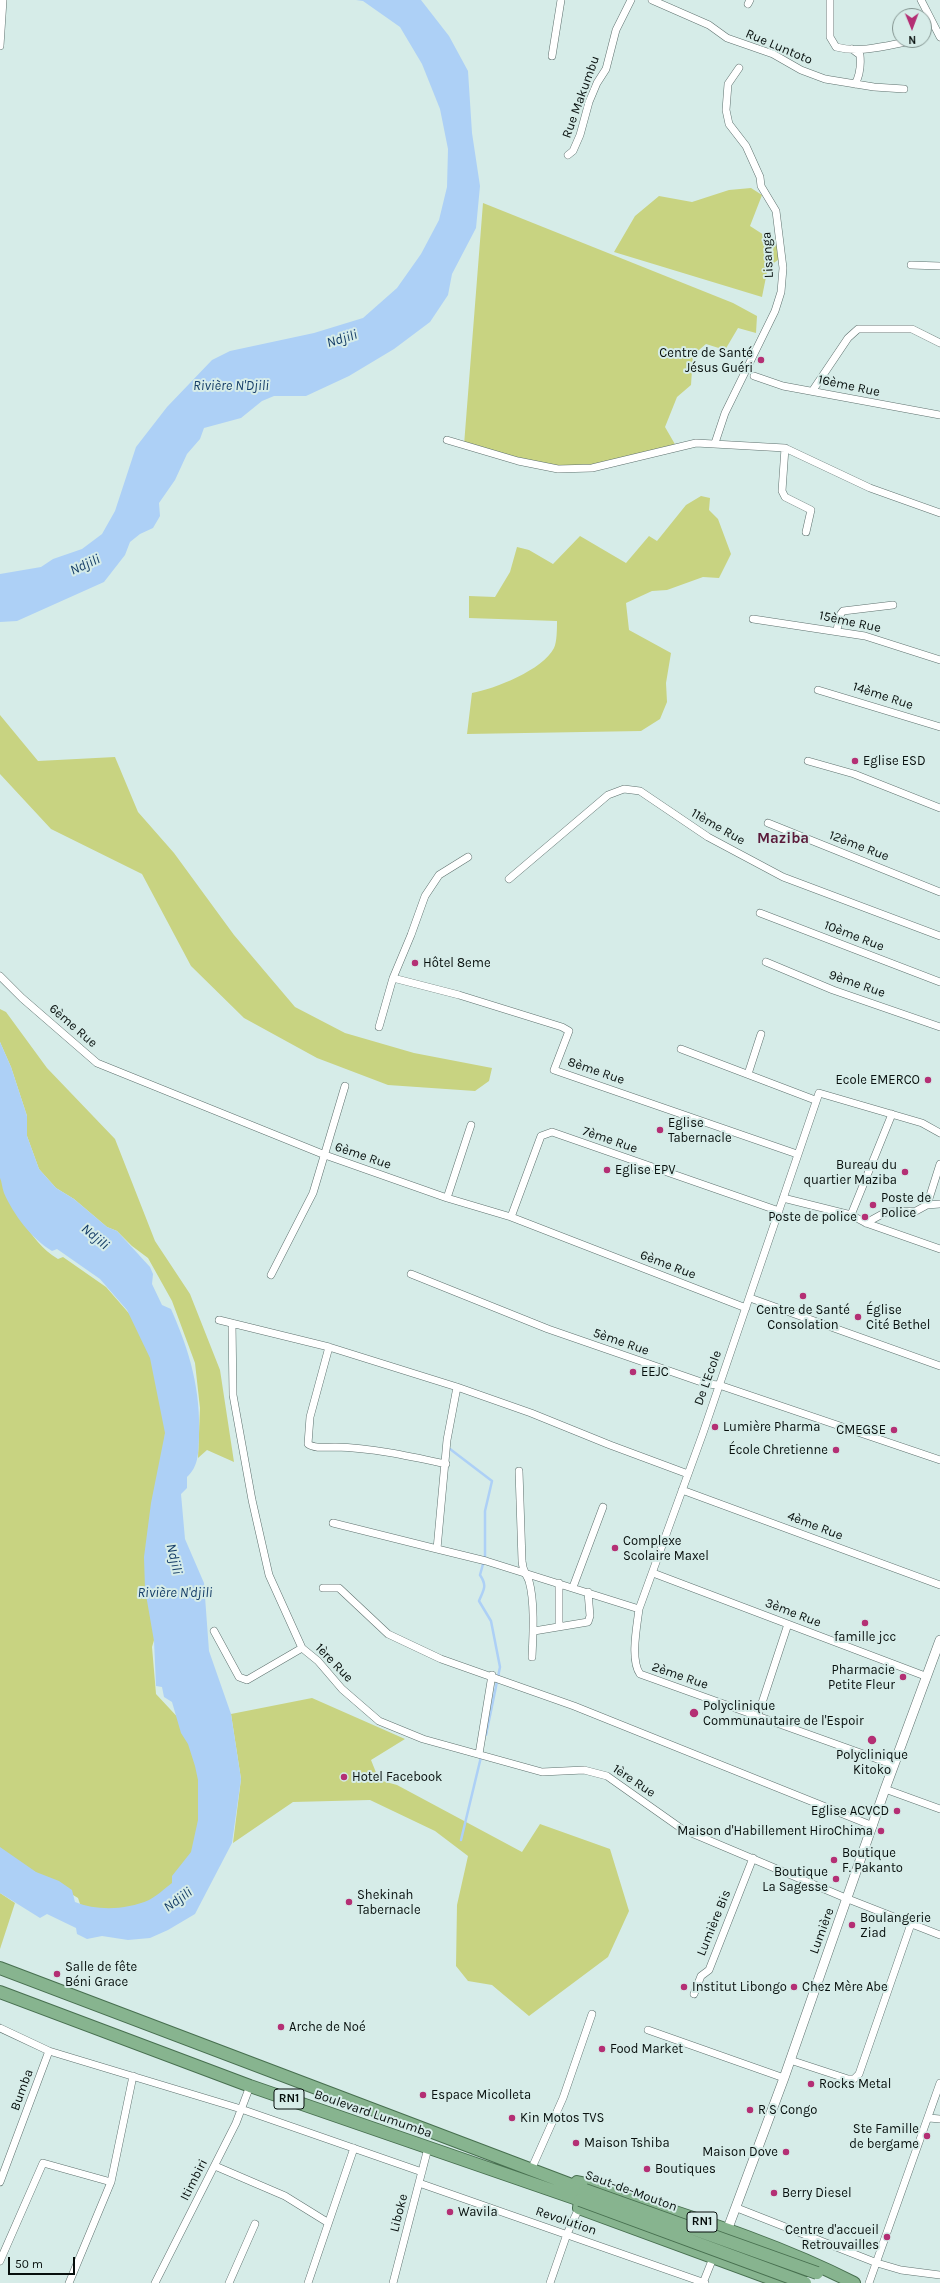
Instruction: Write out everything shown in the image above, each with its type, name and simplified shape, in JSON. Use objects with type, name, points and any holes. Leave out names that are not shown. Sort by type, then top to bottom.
[{"type":"highway","name":"Boulevard Lumumba","points":[[0,1968],[531,2170],[545,2174]]},
{"type":"highway","name":"Boulevard Lumumba","points":[[0,1992],[250,2086],[581,2199]]},
{"type":"highway","name":"Saut-de-Mouton","points":[[545,2174],[581,2199],[805,2283]]},
{"type":"highway","name":"RN1","points":[[545,2174],[596,2186],[728,2231],[810,2261],[854,2283]]},
{"type":"highway","name":"Saut-de-Mouton","points":[[581,2199],[818,2273],[844,2283]]},
{"type":"highway","name":"RN1","points":[[581,2199],[713,2258],[783,2283]]},
{"type":"street","points":[[0,46],[3,0]]},
{"type":"street","points":[[552,56],[561,0]]},
{"type":"street","name":"Rue Makumbu","points":[[568,155],[573,151],[580,135],[589,102],[597,83],[606,69],[616,30],[630,0]]},
{"type":"street","name":"Rue Luntoto","points":[[652,0],[703,22],[727,38],[773,54],[801,70],[825,79],[904,89]]},
{"type":"street","points":[[830,0],[830,37],[836,47],[852,49],[882,48],[892,46]]},
{"type":"street","points":[[921,0],[940,37]]},
{"type":"street","points":[[852,49],[860,55],[861,60],[859,77],[855,84]]},
{"type":"street","name":"Lisanga","points":[[715,443],[725,413],[775,312],[781,292],[783,268],[776,211],[761,186],[760,177],[746,146],[729,124],[726,110],[728,84],[739,68]]},
{"type":"street","points":[[911,265],[940,266]]},
{"type":"street","points":[[813,390],[848,338],[858,329],[912,330],[940,342]]},
{"type":"street","name":"16ème Rue","points":[[754,376],[783,386],[813,390],[851,400],[940,415]]},
{"type":"street","points":[[446,440],[518,461],[558,469],[592,468],[676,446],[715,443],[751,448],[785,448],[870,488],[940,514]]},
{"type":"street","points":[[785,448],[782,491],[784,497],[811,510],[806,532]]},
{"type":"street","points":[[837,630],[840,615],[843,611],[893,605]]},
{"type":"street","name":"15ème Rue","points":[[753,618],[837,630],[886,642],[940,660]]},
{"type":"street","name":"14ème Rue","points":[[818,690],[940,727]]},
{"type":"street","points":[[808,761],[854,774],[940,808]]},
{"type":"street","name":"11ème Rue","points":[[509,879],[608,795],[624,789],[632,790],[640,792],[708,837],[783,877],[940,936]]},
{"type":"street","name":"12ème Rue","points":[[768,823],[940,892]]},
{"type":"street","points":[[379,1027],[393,978],[425,896],[439,875],[468,857]]},
{"type":"street","name":"10ème Rue","points":[[760,913],[940,982]]},
{"type":"street","name":"9ème Rue","points":[[766,962],[833,990],[940,1026]]},
{"type":"street","name":"6ème Rue","points":[[0,976],[22,998],[97,1063],[325,1155],[447,1198],[511,1217],[746,1308]]},
{"type":"street","name":"8ème Rue","points":[[393,978],[459,995],[562,1027],[569,1031],[554,1070],[797,1154]]},
{"type":"street","points":[[748,1074],[761,1034]]},
{"type":"street","points":[[681,1049],[815,1100]]},
{"type":"street","points":[[271,1274],[312,1193],[325,1155],[345,1086]]},
{"type":"street","name":"De L'Ecole","points":[[640,1674],[635,1655],[640,1609],[750,1298],[815,1100],[819,1093],[892,1114]]},
{"type":"street","points":[[851,1215],[892,1114],[922,1123],[940,1133]]},
{"type":"street","points":[[447,1198],[471,1125]]},
{"type":"street","name":"7ème Rue","points":[[511,1217],[539,1141],[546,1133],[552,1132],[779,1211]]},
{"type":"street","points":[[927,1205],[940,1164]]},
{"type":"street","points":[[783,1198],[851,1215],[866,1223],[940,1249]]},
{"type":"street","points":[[866,1223],[886,1212],[916,1211],[927,1205],[940,1204]]},
{"type":"street","name":"5ème Rue","points":[[412,1274],[548,1329],[707,1384],[719,1385],[940,1460]]},
{"type":"street","points":[[750,1298],[940,1366]]},
{"type":"street","points":[[219,1320],[329,1347],[456,1387],[531,1413],[610,1445],[688,1474]]},
{"type":"street","points":[[214,1631],[239,1677],[247,1680],[302,1648],[269,1575],[252,1500],[233,1395],[232,1323]]},
{"type":"street","points":[[329,1347],[310,1418],[308,1444],[315,1447],[357,1448],[383,1451],[446,1464]]},
{"type":"street","points":[[437,1549],[447,1440],[456,1387]]},
{"type":"street","points":[[519,1471],[523,1573],[529,1581],[534,1631],[532,1657]]},
{"type":"street","name":"4ème Rue","points":[[682,1490],[940,1584]]},
{"type":"street","points":[[573,1587],[603,1507]]},
{"type":"street","points":[[333,1523],[437,1549],[559,1583],[640,1609]]},
{"type":"street","name":"3ème Rue","points":[[653,1573],[925,1676]]},
{"type":"street","points":[[559,1583],[559,1626]]},
{"type":"street","points":[[323,1588],[339,1588],[388,1634],[441,1659],[502,1679],[873,1826]]},
{"type":"street","points":[[534,1631],[588,1622],[588,1592]]},
{"type":"street","points":[[758,1715],[788,1624]]},
{"type":"street","name":"Lumière","points":[[713,2258],[728,2231],[737,2208],[848,1899],[925,1676],[938,1652],[940,1640]]},
{"type":"street","name":"1ère Rue","points":[[302,1648],[318,1661],[342,1689],[379,1721],[423,1739],[542,1772],[584,1770],[596,1771],[621,1784],[682,1829],[848,1899],[940,1935]]},
{"type":"street","name":"2ème Rue","points":[[640,1674],[758,1715],[894,1765]]},
{"type":"street","points":[[481,1754],[492,1676]]},
{"type":"street","points":[[885,1789],[940,1809]]},
{"type":"street","name":"Lumière Bis","points":[[694,1994],[701,1976],[709,1970],[753,1858]]},
{"type":"street","points":[[790,2060],[854,2080],[859,2074],[912,1924]]},
{"type":"street","points":[[531,2170],[563,2098],[592,2014]]},
{"type":"street","points":[[0,2028],[49,2051],[241,2109],[422,2172]]},
{"type":"street","points":[[648,2030],[784,2078]]},
{"type":"street","name":"Bumba","points":[[0,2182],[49,2051]]},
{"type":"street","points":[[69,2283],[111,2182],[134,2076]]},
{"type":"street","points":[[869,2283],[929,2118],[940,2083]]},
{"type":"street","name":"Itimbiri","points":[[155,2283],[215,2166],[250,2086]]},
{"type":"street","points":[[929,2118],[940,2119]]},
{"type":"street","points":[[308,2283],[354,2148]]},
{"type":"street","name":"Liboke","points":[[393,2283],[428,2148]]},
{"type":"street","points":[[0,2261],[43,2163],[111,2182]]},
{"type":"street","points":[[215,2166],[285,2196],[328,2222]]},
{"type":"street","name":"Revolution","points":[[419,2183],[704,2283]]},
{"type":"street","points":[[550,2283],[581,2199]]},
{"type":"street","points":[[737,2208],[877,2263],[901,2270],[940,2275]]},
{"type":"street","points":[[229,2283],[255,2224]]},
{"type":"street","points":[[704,2283],[713,2258]]},
{"type":"green space","points":[[751,188],[762,195],[750,226],[767,237],[780,240],[778,260],[768,267],[762,297],[614,252],[635,216],[659,196],[692,202],[729,190]]},
{"type":"green space","points":[[483,203],[733,303],[757,316],[756,333],[738,328],[725,350],[706,344],[693,355],[691,385],[677,397],[665,427],[676,446],[592,468],[545,467],[464,445]]},
{"type":"green space","points":[[701,496],[710,498],[709,510],[718,519],[731,554],[719,578],[703,577],[667,590],[652,591],[626,603],[629,630],[671,653],[666,683],[667,702],[660,719],[641,731],[467,734],[472,693],[505,683],[529,671],[540,664],[548,656],[555,645],[557,621],[469,618],[469,596],[495,597],[510,572],[517,547],[529,550],[553,564],[580,536],[626,563],[649,536],[657,541],[686,505]]},
{"type":"green space","points":[[0,715],[38,761],[115,757],[138,812],[174,853],[234,935],[295,1007],[345,1033],[414,1053],[492,1068],[489,1081],[475,1091],[388,1085],[317,1058],[244,1018],[191,966],[142,874],[51,829],[0,774]]},
{"type":"green space","points":[[0,1009],[6,1012],[47,1068],[115,1139],[155,1241],[190,1294],[220,1370],[234,1462],[207,1450],[198,1458],[200,1408],[195,1363],[172,1301],[148,1258],[132,1246],[117,1231],[107,1227],[74,1199],[56,1188],[39,1169],[27,1136],[27,1116],[11,1067],[0,1042]]},
{"type":"green space","points":[[0,1173],[23,1221],[38,1242],[58,1259],[63,1257],[106,1287],[133,1318],[156,1366],[166,1409],[157,1630],[152,1647],[156,1694],[183,1723],[202,1774],[197,1861],[155,1908],[82,1910],[78,1898],[0,1851]]},
{"type":"green space","points":[[312,1698],[405,1739],[371,1760],[379,1780],[397,1785],[522,1852],[540,1824],[610,1849],[629,1911],[608,1957],[529,2016],[492,1985],[468,1981],[456,1966],[457,1905],[468,1856],[435,1831],[370,1800],[293,1802],[233,1843],[241,1779],[231,1714]]},
{"type":"green space","points":[[0,1893],[15,1903],[0,1949]]},
{"type":"water","name":"Rivière N'Djili","points":[[356,0],[421,0],[449,36],[468,71],[472,133],[480,186],[476,228],[452,274],[448,295],[430,322],[394,349],[349,376],[306,396],[274,396],[262,401],[241,418],[204,428],[200,439],[187,454],[175,480],[159,503],[160,516],[153,528],[140,534],[130,542],[125,555],[104,582],[17,621],[0,622],[0,574],[41,567],[53,559],[82,549],[102,534],[115,511],[136,447],[167,407],[212,360],[230,351],[314,333],[363,318],[397,288],[421,254],[439,220],[447,187],[448,149],[440,109],[422,64],[400,27],[363,1]]},
{"type":"water","name":"Rivière N'djili","points":[[0,1042],[11,1067],[27,1116],[27,1136],[39,1169],[56,1188],[74,1199],[107,1227],[117,1231],[150,1267],[153,1274],[152,1284],[162,1305],[171,1309],[178,1325],[189,1356],[196,1387],[199,1420],[198,1454],[196,1464],[187,1477],[187,1488],[181,1494],[185,1539],[204,1583],[209,1651],[231,1714],[241,1779],[232,1843],[195,1914],[168,1930],[150,1938],[128,1940],[102,1936],[87,1939],[77,1934],[76,1928],[47,1914],[40,1918],[0,1893],[0,1847],[36,1872],[59,1881],[72,1890],[75,1902],[93,1907],[112,1908],[131,1906],[149,1900],[172,1883],[172,1876],[191,1852],[198,1820],[198,1780],[188,1744],[181,1733],[172,1702],[164,1697],[162,1687],[156,1686],[154,1641],[145,1589],[144,1557],[151,1503],[165,1433],[150,1358],[127,1310],[100,1279],[57,1249],[52,1251],[37,1240],[12,1209],[4,1193],[0,1178]]},
{"type":"waterway","points":[[450,1449],[492,1481],[485,1511],[485,1559]]},
{"type":"waterway","points":[[483,1564],[480,1575],[484,1583],[484,1588],[479,1601],[491,1621],[500,1667],[486,1735]]},
{"type":"waterway","points":[[461,1840],[481,1757]]},
{"type":"place","name":"Centre de Santé Jésus Guéri","points":[[761,360]]},
{"type":"place","name":"Eglise ESD","points":[[855,761]]},
{"type":"place","name":"Hôtel 8eme","points":[[415,963]]},
{"type":"place","name":"Ecole EMERCO","points":[[928,1080]]},
{"type":"place","name":"Eglise Tabernacle","points":[[660,1130]]},
{"type":"place","name":"Eglise EPV","points":[[607,1170]]},
{"type":"place","name":"Bureau du quartier Maziba","points":[[905,1172]]},
{"type":"place","name":"Poste de Police","points":[[873,1205]]},
{"type":"place","name":"Poste de police","points":[[865,1217]]},
{"type":"place","name":"Centre de Santé Consolation","points":[[803,1296]]},
{"type":"place","name":"Église Cité Bethel","points":[[858,1317]]},
{"type":"place","name":"EEJC","points":[[633,1372]]},
{"type":"place","name":"Lumière Pharma","points":[[715,1427]]},
{"type":"place","name":"CMEGSE","points":[[894,1430]]},
{"type":"place","name":"École Chretienne","points":[[836,1450]]},
{"type":"place","name":"Complexe Scolaire Maxel","points":[[615,1548]]},
{"type":"place","name":"famille jcc","points":[[865,1623]]},
{"type":"place","name":"Pharmacie Petite Fleur","points":[[903,1677]]},
{"type":"place","name":"Polyclinique Communautaire de l'Espoir","points":[[694,1713]]},
{"type":"place","name":"Polyclinique Kitoko","points":[[872,1740]]},
{"type":"place","name":"Hotel Facebook","points":[[344,1777]]},
{"type":"place","name":"Eglise ACVCD","points":[[897,1811]]},
{"type":"place","name":"Maison d'Habillement HiroChima","points":[[881,1831]]},
{"type":"place","name":"Boutique F. Pakanto","points":[[834,1860]]},
{"type":"place","name":"Boutique La Sagesse","points":[[836,1879]]},
{"type":"place","name":"Shekinah Tabernacle","points":[[349,1902]]},
{"type":"place","name":"Boulangerie Ziad","points":[[852,1925]]},
{"type":"place","name":"Salle de fête Béni Grace","points":[[57,1974]]},
{"type":"place","name":"Institut Libongo","points":[[684,1987]]},
{"type":"place","name":"Chez Mère Abe","points":[[794,1987]]},
{"type":"place","name":"Arche de Noé","points":[[281,2027]]},
{"type":"place","name":"Food Market","points":[[602,2049]]},
{"type":"place","name":"Rocks Metal","points":[[811,2084]]},
{"type":"place","name":"Espace Micolleta","points":[[423,2095]]},
{"type":"place","name":"R S Congo","points":[[750,2110]]},
{"type":"place","name":"Kin Motos TVS","points":[[512,2118]]},
{"type":"place","name":"Ste Famille de bergame","points":[[927,2136]]},
{"type":"place","name":"Maison Tshiba","points":[[576,2143]]},
{"type":"place","name":"Maison Dove","points":[[786,2152]]},
{"type":"place","name":"Boutiques","points":[[647,2169]]},
{"type":"place","name":"Berry Diesel","points":[[774,2193]]},
{"type":"place","name":"Wavila","points":[[450,2212]]},
{"type":"place","name":"Centre d'accueil Retrouvailles","points":[[887,2237]]},
{"type":"district","name":"Maziba","points":[[783,839]]},
{"type":"water label","name":"Ndjili","points":[[342,339]]},
{"type":"water label","name":"Ndjili","points":[[85,565]]},
{"type":"water label","name":"Ndjili","points":[[95,1237]]},
{"type":"water label","name":"Ndjili","points":[[174,1559]]},
{"type":"water label","name":"Ndjili","points":[[178,1900]]}]
